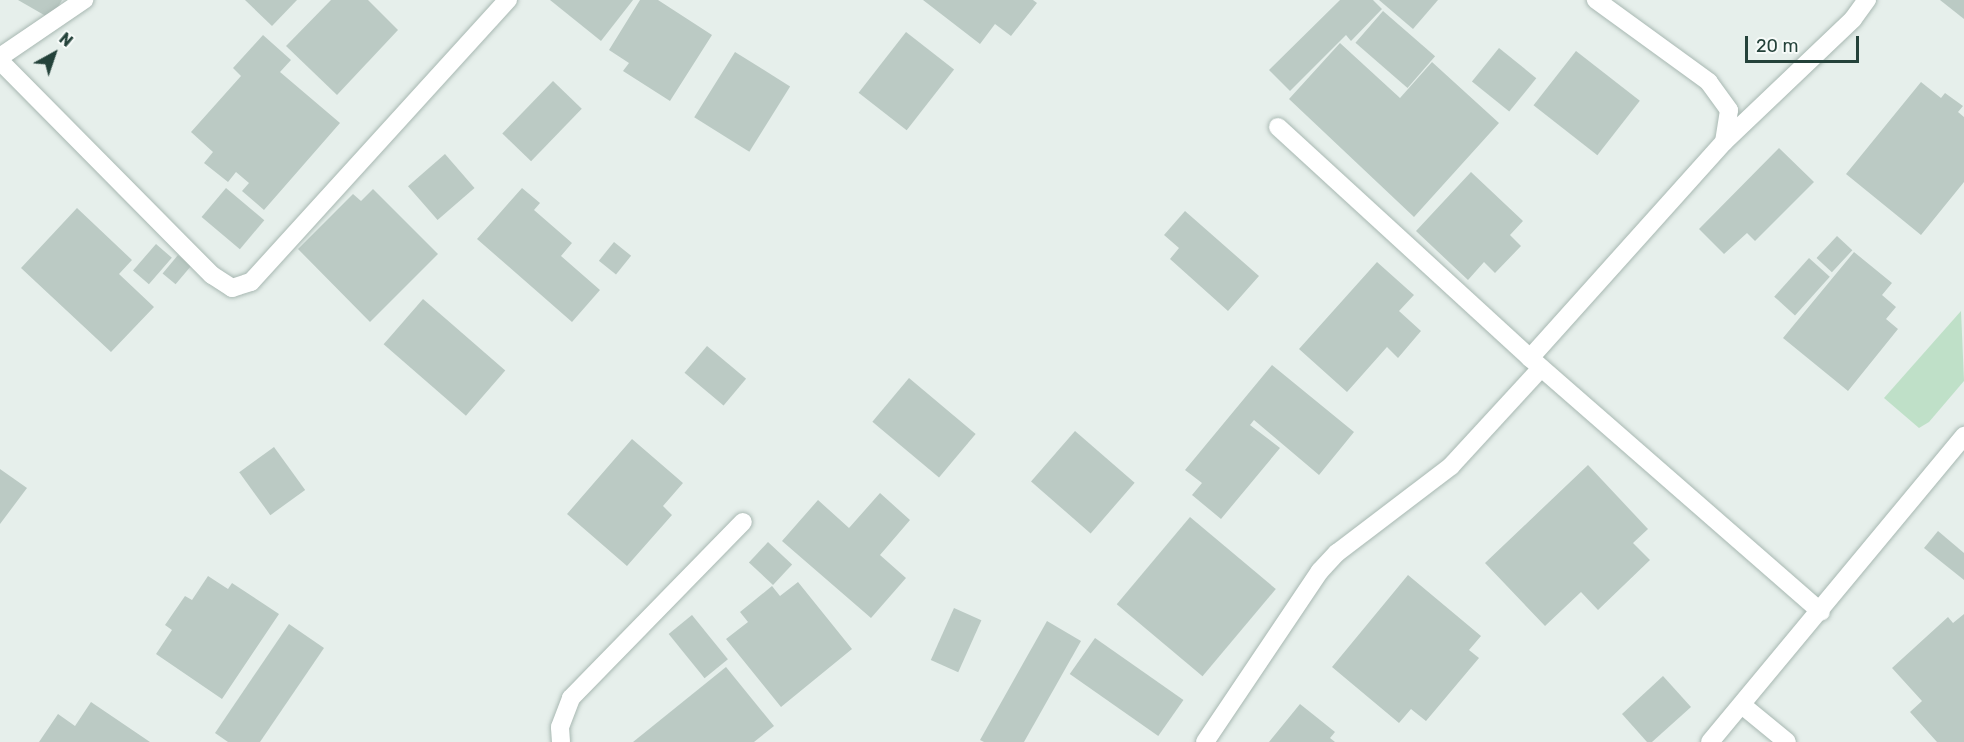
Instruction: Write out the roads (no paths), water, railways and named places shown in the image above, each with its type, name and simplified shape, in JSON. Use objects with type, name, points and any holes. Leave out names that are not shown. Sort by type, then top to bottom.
[{"type":"street","points":[[84,0],[0,59],[212,274],[232,288],[251,282],[508,0]]},
{"type":"street","points":[[1596,0],[1708,82],[1729,110],[1724,142]]},
{"type":"street","points":[[1205,742],[1320,571],[1337,553],[1451,466],[1535,363],[1724,142],[1853,19],[1867,0]]},
{"type":"street","points":[[1278,127],[1535,363],[1821,612]]},
{"type":"street","points":[[1710,742],[1821,612],[1964,436]]},
{"type":"street","points":[[561,742],[560,727],[571,698],[743,522]]},
{"type":"street","points":[[1742,705],[1787,742]]}]
